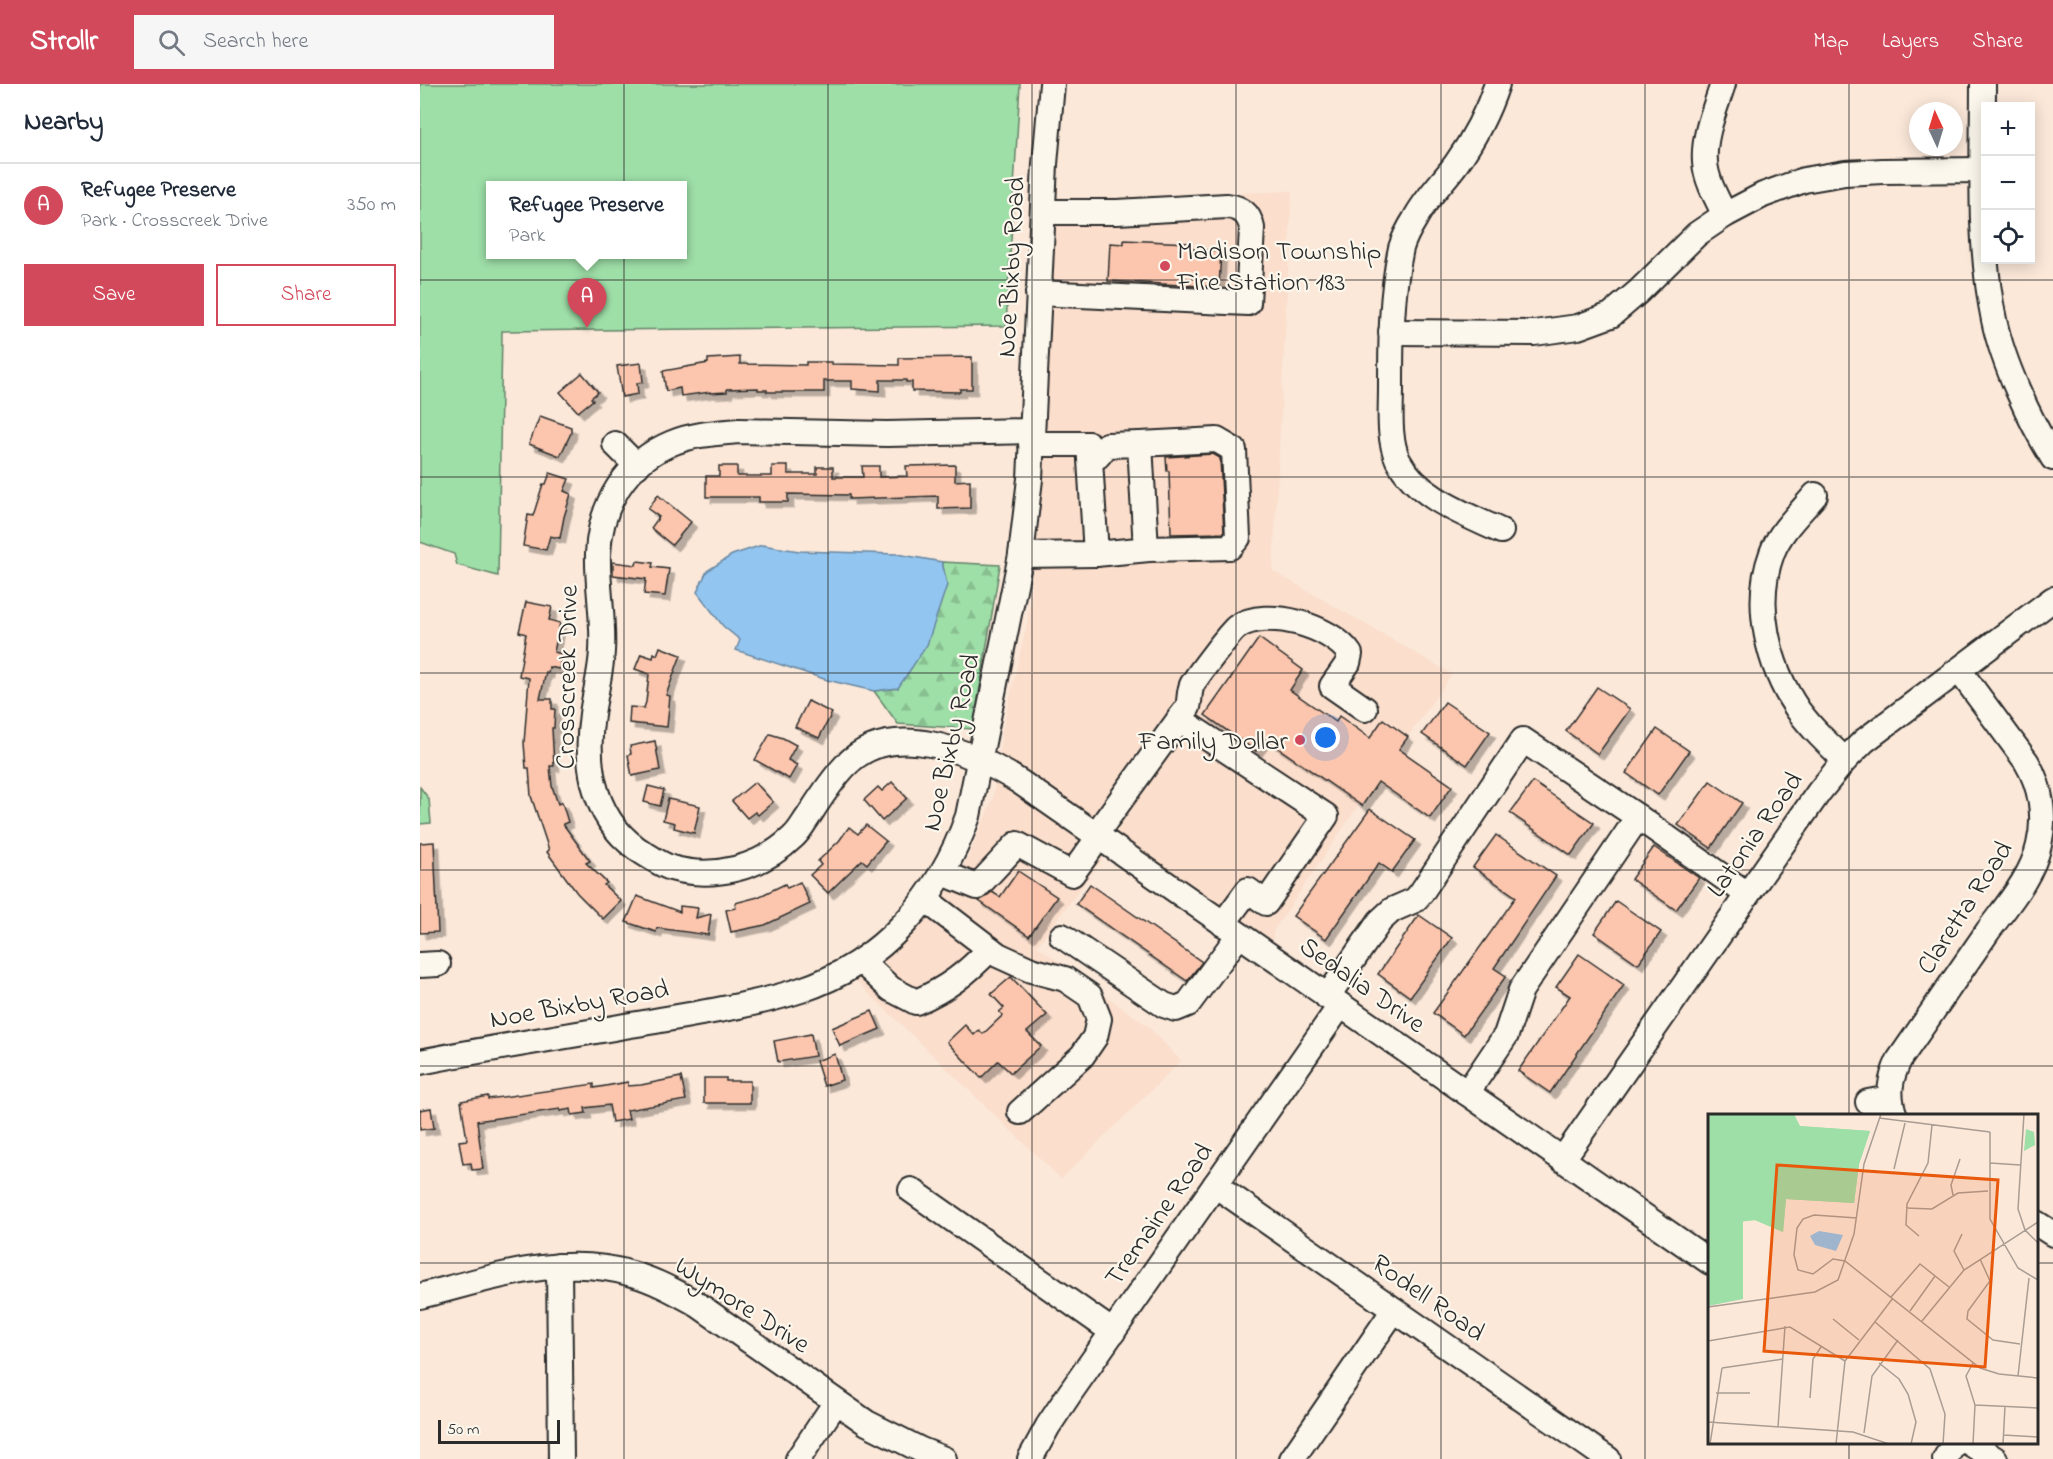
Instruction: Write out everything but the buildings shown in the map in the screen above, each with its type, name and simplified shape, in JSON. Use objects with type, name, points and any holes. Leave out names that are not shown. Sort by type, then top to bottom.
[{"type":"street","name":"Noe Bixby Road","points":[[420,1062],[765,1000],[802,990],[829,979],[861,961],[896,934],[926,900],[954,852],[968,816],[1021,555],[1030,478],[1038,293],[1052,84]]},
{"type":"street","points":[[1497,84],[1488,110],[1472,141],[1454,167],[1431,193],[1402,245],[1391,304],[1391,332],[1392,436],[1398,459],[1412,478],[1430,495],[1501,531]]},
{"type":"street","points":[[1723,84],[1707,138],[1705,163],[1712,187],[1725,215]]},
{"type":"street","points":[[1983,84],[1983,156]]},
{"type":"street","points":[[1391,332],[1534,333],[1578,327],[1611,315],[1697,234],[1725,215],[1763,195],[1804,180],[1845,173],[1981,170]]},
{"type":"street","points":[[1038,293],[1248,303],[1252,228],[1245,212],[1238,208],[1227,206],[1118,212],[1043,213]]},
{"type":"street","points":[[1984,210],[1985,256],[1994,322],[2012,375],[2044,444],[2053,458]]},
{"type":"street","name":"Crosscreek Drive","points":[[980,759],[951,749],[910,742],[893,742],[876,746],[847,764],[833,780],[795,836],[778,850],[737,869],[708,873],[688,872],[668,867],[627,843],[611,824],[594,786],[591,737],[602,649],[599,537],[604,518],[619,484],[651,455],[672,443],[716,433],[740,431],[1031,438],[1089,444],[1089,456]]},
{"type":"street","points":[[1021,555],[1096,554],[1146,549],[1230,547],[1238,538],[1234,450],[1217,440],[1107,446],[1098,456],[1089,456],[1096,554]]},
{"type":"street","points":[[615,444],[637,466]]},
{"type":"street","points":[[1140,444],[1146,549]]},
{"type":"street","points":[[1815,495],[1782,533],[1772,552],[1763,594],[1764,623],[1782,682],[1798,709],[1817,733],[1845,760]]},
{"type":"street","name":"Latonia Road","points":[[1563,1159],[1819,792],[1845,760],[1864,741],[2053,599]]},
{"type":"street","points":[[943,873],[977,887],[1017,844],[1072,874],[1188,707],[1192,685],[1235,628],[1248,621],[1267,619],[1306,624],[1343,645],[1350,654],[1348,663],[1332,686],[1365,709]]},
{"type":"street","name":"Claretta Road","points":[[1884,1105],[1899,1059],[2024,881],[2039,847],[2042,829],[2039,791],[2034,776],[2026,761],[1959,670]]},
{"type":"street","points":[[1062,936],[1164,1005],[1176,1009],[1188,1004],[1231,930],[1248,890],[1266,903],[1326,816],[1179,719]]},
{"type":"street","name":"Tremaine Road","points":[[1030,1459],[1048,1426],[1215,1185],[1333,1001],[1380,921],[1392,910],[1415,900],[1421,893],[1523,740],[1638,817]]},
{"type":"street","name":"Sedalia Drive","points":[[980,759],[1020,782],[1708,1261]]},
{"type":"street","points":[[1467,1093],[1506,1035],[1521,990],[1638,817],[1747,894]]},
{"type":"street","points":[[926,900],[998,955],[1031,970],[1065,979],[1090,996],[1099,1019],[1095,1037],[1082,1056],[1020,1112]]},
{"type":"street","points":[[861,961],[891,989],[916,1002],[968,972],[990,949]]},
{"type":"street","name":"Rodell Road","points":[[1215,1185],[1608,1459]]},
{"type":"street","points":[[911,1190],[1113,1332]]},
{"type":"street","points":[[2038,1224],[2053,1234]]},
{"type":"street","points":[[559,1266],[561,1459]]},
{"type":"street","name":"Wymore Drive","points":[[420,1296],[525,1270],[559,1266],[594,1266],[632,1274],[663,1286],[694,1302],[867,1423],[944,1459]]},
{"type":"street","points":[[1292,1459],[1394,1310]]},
{"type":"street","points":[[798,1459],[836,1402]]},
{"type":"street","points":[[1945,1459],[1954,1444]]},
{"type":"street","points":[[1970,1444],[1995,1459]]},
{"type":"shaded area","points":[[1292,191],[1273,571],[1452,674],[1367,795],[1362,806],[1358,806],[1274,930],[1272,940],[1120,836],[1037,946],[1149,1027],[1181,1061],[1061,1179],[853,978],[941,900],[969,856],[993,798],[1002,731],[1028,619],[1036,532],[1052,197],[1072,199]]},
{"type":"green space","points":[[420,84],[1020,84],[1006,326],[502,331],[498,576],[457,565],[454,554],[420,542]]},
{"type":"green space","points":[[942,562],[1000,565],[973,729],[898,724],[874,691],[898,688],[947,585]]},
{"type":"green space","points":[[420,787],[429,799],[431,823],[420,824]]},
{"type":"water","points":[[762,545],[799,551],[897,554],[942,562],[947,585],[927,645],[898,688],[874,691],[827,680],[736,650],[740,640],[723,626],[697,592],[707,571],[732,555]]},
{"type":"place","name":"Madison Township Fire Station 183","points":[[1165,266]]},
{"type":"place","name":"Refugee Preserve","points":[[587,328]]},
{"type":"place","name":"Family Dollar","points":[[1300,740]]}]
